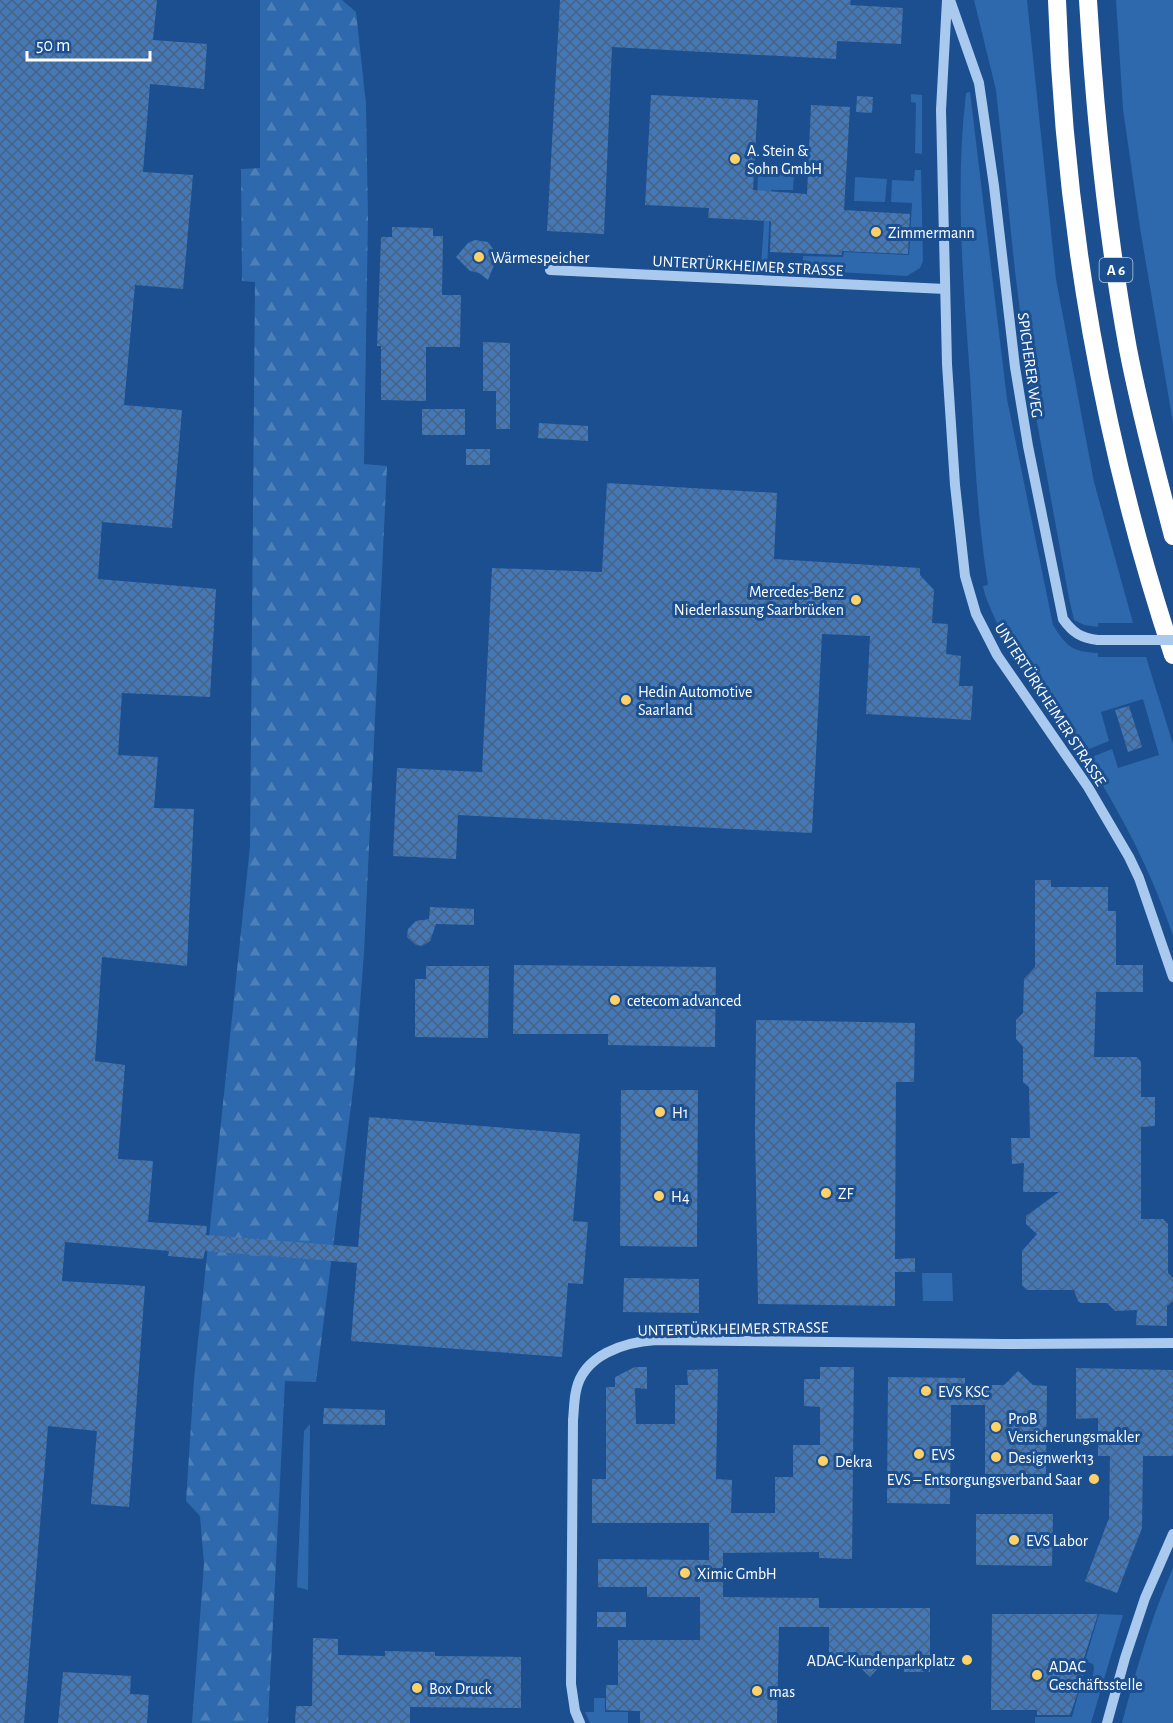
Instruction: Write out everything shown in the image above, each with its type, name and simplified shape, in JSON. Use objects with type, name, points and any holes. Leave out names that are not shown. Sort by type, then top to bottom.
[{"type":"highway","name":"A 6","points":[[1057,0],[1060,77],[1068,159],[1085,290],[1097,358],[1119,466],[1142,554],[1173,655]]},
{"type":"highway","name":"A 6","points":[[1088,0],[1100,150],[1117,281],[1129,351],[1173,536]]},
{"type":"street","name":"UNTERTÜRKHEIMER STRASSE","points":[[949,0],[941,110],[945,289],[950,406],[962,562],[976,614],[997,656],[1088,787],[1111,824],[1139,878],[1173,977]]},
{"type":"street","name":"SPICHERER WEG","points":[[949,0],[979,83],[994,186],[1015,367],[1028,446],[1063,619],[1071,631],[1083,638],[1173,640]]},
{"type":"street","name":"UNTERTÜRKHEIMER STRASSE","points":[[550,270],[945,289]]},
{"type":"street","name":"UNTERTÜRKHEIMER STRASSE","points":[[580,1723],[575,1711],[571,1684],[573,1420],[578,1385],[589,1368],[603,1355],[622,1346],[656,1340],[1004,1344],[1173,1343]]},
{"type":"street","points":[[1107,1723],[1145,1598],[1173,1534]]},
{"type":"green space","points":[[260,0],[342,0],[356,12],[366,104],[368,217],[364,464],[387,466],[364,953],[354,1082],[316,1382],[285,1381],[268,1723],[192,1723],[204,1564],[200,1516],[186,1501],[194,1379],[250,846],[255,282],[242,281],[241,169],[260,168]]},
{"type":"green space","points":[[974,0],[1027,0],[1056,279],[1094,482],[1133,623],[1098,623],[1098,627],[1084,625],[1074,620],[1027,367],[996,90]]},
{"type":"green space","points":[[1116,0],[1173,0],[1173,423],[1140,228],[1123,109]]},
{"type":"green space","points":[[970,92],[1007,399],[1053,625],[1071,647],[1098,653],[1098,657],[1146,657],[1173,744],[1173,936],[1135,845],[1087,759],[1112,749],[1118,768],[1159,755],[1143,699],[1101,712],[1109,741],[1082,752],[1014,657],[988,604],[983,586],[988,585],[976,480],[961,234],[963,128],[966,93]]},
{"type":"green space","points":[[911,94],[922,95],[922,154],[915,153],[916,103],[911,102]]},
{"type":"green space","points":[[915,170],[921,170],[923,261],[920,268],[907,276],[803,270],[803,256],[843,257],[844,252],[909,255],[912,203],[891,202],[892,180],[914,181]]},
{"type":"green space","points":[[758,173],[794,173],[793,190],[771,190],[767,268],[761,268],[764,221],[756,220]]},
{"type":"green space","points":[[855,177],[887,179],[885,202],[854,201]]},
{"type":"green space","points":[[922,1273],[952,1273],[953,1301],[923,1301]]},
{"type":"green space","points":[[310,1424],[308,1590],[297,1587],[304,1431]]},
{"type":"green space","points":[[1173,1568],[1173,1723],[1122,1723],[1144,1644]]},
{"type":"green space","points":[[1099,1614],[1123,1615],[1091,1723],[1035,1723],[1035,1717],[1072,1717],[1079,1691],[1084,1691],[1084,1685],[1092,1682],[1093,1664],[1085,1661]]},
{"type":"green space","points":[[594,1698],[605,1698],[605,1712],[628,1712],[628,1723],[590,1723],[585,1712],[594,1712]]},
{"type":"building","points":[[0,0],[157,0],[153,40],[207,44],[204,89],[150,84],[143,172],[193,175],[183,289],[135,285],[124,405],[182,410],[172,528],[102,522],[98,579],[216,589],[210,697],[122,693],[118,755],[158,757],[154,808],[194,809],[187,966],[102,957],[95,1061],[125,1065],[118,1159],[153,1161],[148,1222],[207,1226],[206,1235],[358,1247],[369,1117],[580,1134],[573,1221],[588,1222],[583,1284],[568,1283],[562,1357],[351,1341],[357,1263],[205,1251],[203,1259],[168,1256],[169,1251],[65,1242],[62,1281],[145,1286],[129,1507],[91,1504],[97,1431],[48,1426],[24,1723],[0,1723]]},
{"type":"building","points":[[560,0],[851,0],[850,5],[903,8],[901,44],[837,41],[836,59],[612,47],[604,234],[547,231]]},
{"type":"building","points":[[651,95],[758,100],[753,190],[807,194],[811,105],[850,107],[844,210],[910,214],[908,254],[842,251],[842,255],[770,252],[771,221],[708,218],[709,208],[645,205]]},
{"type":"building","points":[[857,96],[873,97],[872,113],[856,112]]},
{"type":"building","points":[[392,227],[433,228],[433,236],[443,236],[442,295],[461,295],[460,347],[426,347],[426,401],[381,400],[381,346],[377,346],[381,237],[392,237]]},
{"type":"building","name":"Wärmespeicher","points":[[475,240],[488,242],[496,253],[496,260],[488,280],[479,273],[470,271],[456,257],[468,243]]},
{"type":"building","points":[[483,342],[510,343],[510,429],[496,429],[496,391],[483,391]]},
{"type":"building","points":[[422,409],[465,409],[465,435],[422,435]]},
{"type":"building","points":[[539,423],[588,426],[588,441],[538,438]]},
{"type":"building","points":[[466,449],[490,449],[490,465],[466,465]]},
{"type":"building","points":[[607,483],[777,493],[774,559],[920,568],[920,575],[934,590],[932,623],[948,624],[946,654],[961,656],[959,686],[973,686],[971,720],[866,714],[870,636],[822,634],[812,833],[458,815],[456,859],[393,856],[397,768],[482,772],[492,568],[602,572]]},
{"type":"building","points":[[1129,706],[1142,747],[1128,752],[1115,710]]},
{"type":"building","points":[[1035,880],[1051,880],[1051,887],[1108,887],[1108,911],[1116,911],[1116,965],[1143,965],[1143,992],[1096,992],[1094,1057],[1137,1057],[1141,1062],[1141,1097],[1155,1097],[1155,1126],[1141,1127],[1141,1219],[1163,1219],[1168,1224],[1168,1273],[1173,1278],[1173,1301],[1167,1306],[1167,1326],[1136,1325],[1137,1310],[1115,1311],[1107,1303],[1081,1303],[1074,1290],[1027,1290],[1022,1285],[1022,1251],[1037,1234],[1026,1224],[1026,1216],[1059,1192],[1023,1192],[1024,1163],[1012,1164],[1011,1138],[1030,1138],[1029,1087],[1023,1082],[1023,1047],[1016,1039],[1016,1020],[1023,1013],[1024,979],[1035,967]]},
{"type":"building","points":[[430,907],[474,909],[474,925],[436,924],[430,941],[422,946],[416,945],[407,937],[408,929],[416,921],[429,919]]},
{"type":"building","name":"cetecom advanced","points":[[514,965],[716,967],[715,1047],[608,1045],[608,1034],[513,1034]]},
{"type":"building","points":[[426,966],[489,966],[488,1038],[415,1037],[415,979],[426,979]]},
{"type":"building","name":"ZF","points":[[756,1020],[915,1023],[914,1082],[896,1082],[895,1259],[915,1258],[915,1272],[895,1272],[895,1306],[758,1304]]},
{"type":"building","name":"H4","points":[[621,1090],[698,1090],[697,1247],[620,1246]]},
{"type":"building","points":[[624,1278],[699,1279],[699,1313],[623,1312]]},
{"type":"building","points":[[635,1367],[647,1367],[647,1389],[635,1388],[636,1424],[675,1424],[675,1385],[688,1385],[687,1370],[718,1369],[716,1479],[732,1480],[731,1513],[775,1513],[775,1477],[793,1477],[793,1445],[820,1445],[820,1407],[804,1406],[804,1379],[820,1379],[820,1367],[854,1367],[852,1559],[819,1558],[819,1552],[723,1553],[723,1597],[819,1598],[819,1608],[930,1608],[930,1672],[904,1672],[904,1660],[880,1660],[879,1667],[870,1677],[860,1667],[859,1659],[829,1659],[829,1627],[779,1627],[777,1723],[640,1723],[640,1711],[606,1710],[606,1685],[618,1685],[618,1640],[700,1640],[700,1597],[647,1597],[647,1587],[598,1587],[598,1559],[709,1560],[709,1523],[592,1523],[592,1479],[606,1479],[606,1387],[615,1387],[615,1377]]},
{"type":"building","points":[[1076,1368],[1173,1370],[1173,1456],[1143,1456],[1142,1528],[1117,1593],[1085,1581],[1109,1518],[1110,1456],[1098,1456],[1098,1418],[1076,1419]]},
{"type":"building","points":[[1018,1371],[1033,1385],[1047,1386],[1046,1474],[985,1474],[985,1405],[951,1405],[950,1504],[887,1503],[888,1377],[965,1378],[965,1385],[1004,1385]]},
{"type":"building","points":[[324,1408],[385,1410],[385,1425],[323,1424]]},
{"type":"building","name":"EVS Labor","points":[[976,1514],[1053,1514],[1052,1566],[976,1565]]},
{"type":"building","points":[[597,1612],[626,1612],[626,1627],[597,1627]]},
{"type":"building","name":"ADAC Geschäftsstelle","points":[[992,1614],[1098,1614],[1083,1661],[1083,1689],[1079,1689],[1070,1715],[1037,1715],[1037,1710],[991,1710]]},
{"type":"building","name":"Box Druck","points":[[313,1638],[338,1639],[338,1655],[385,1656],[385,1651],[435,1652],[435,1656],[521,1657],[521,1708],[410,1707],[410,1723],[295,1723],[296,1706],[312,1706]]},
{"type":"building","points":[[63,1672],[131,1676],[130,1694],[149,1695],[147,1723],[58,1723]]},
{"type":"place","name":"A. Stein & Sohn GmbH","points":[[735,159]]},
{"type":"place","name":"Zimmermann","points":[[876,232]]},
{"type":"place","name":"Wärmespeicher","points":[[479,257]]},
{"type":"place","name":"Mercedes-Benz Niederlassung Saarbrücken","points":[[856,600]]},
{"type":"place","name":"Hedin Automotive Saarland","points":[[626,700]]},
{"type":"place","name":"cetecom advanced","points":[[615,1000]]},
{"type":"place","name":"H1","points":[[660,1112]]},
{"type":"place","name":"ZF","points":[[826,1193]]},
{"type":"place","name":"H4","points":[[659,1196]]},
{"type":"place","name":"EVS KSC","points":[[926,1391]]},
{"type":"place","name":"ProB Versicherungsmakler","points":[[996,1427]]},
{"type":"place","name":"EVS","points":[[919,1454]]},
{"type":"place","name":"Designwerk13","points":[[996,1457]]},
{"type":"place","name":"Dekra","points":[[823,1461]]},
{"type":"place","name":"EVS – Entsorgungsverband Saar","points":[[1094,1479]]},
{"type":"place","name":"EVS Labor","points":[[1014,1540]]},
{"type":"place","name":"Ximic GmbH","points":[[685,1573]]},
{"type":"place","name":"ADAC-Kundenparkplatz","points":[[967,1660]]},
{"type":"place","name":"ADAC Geschäftsstelle","points":[[1037,1675]]},
{"type":"place","name":"Box Druck","points":[[417,1688]]},
{"type":"place","name":"mas","points":[[757,1691]]}]
